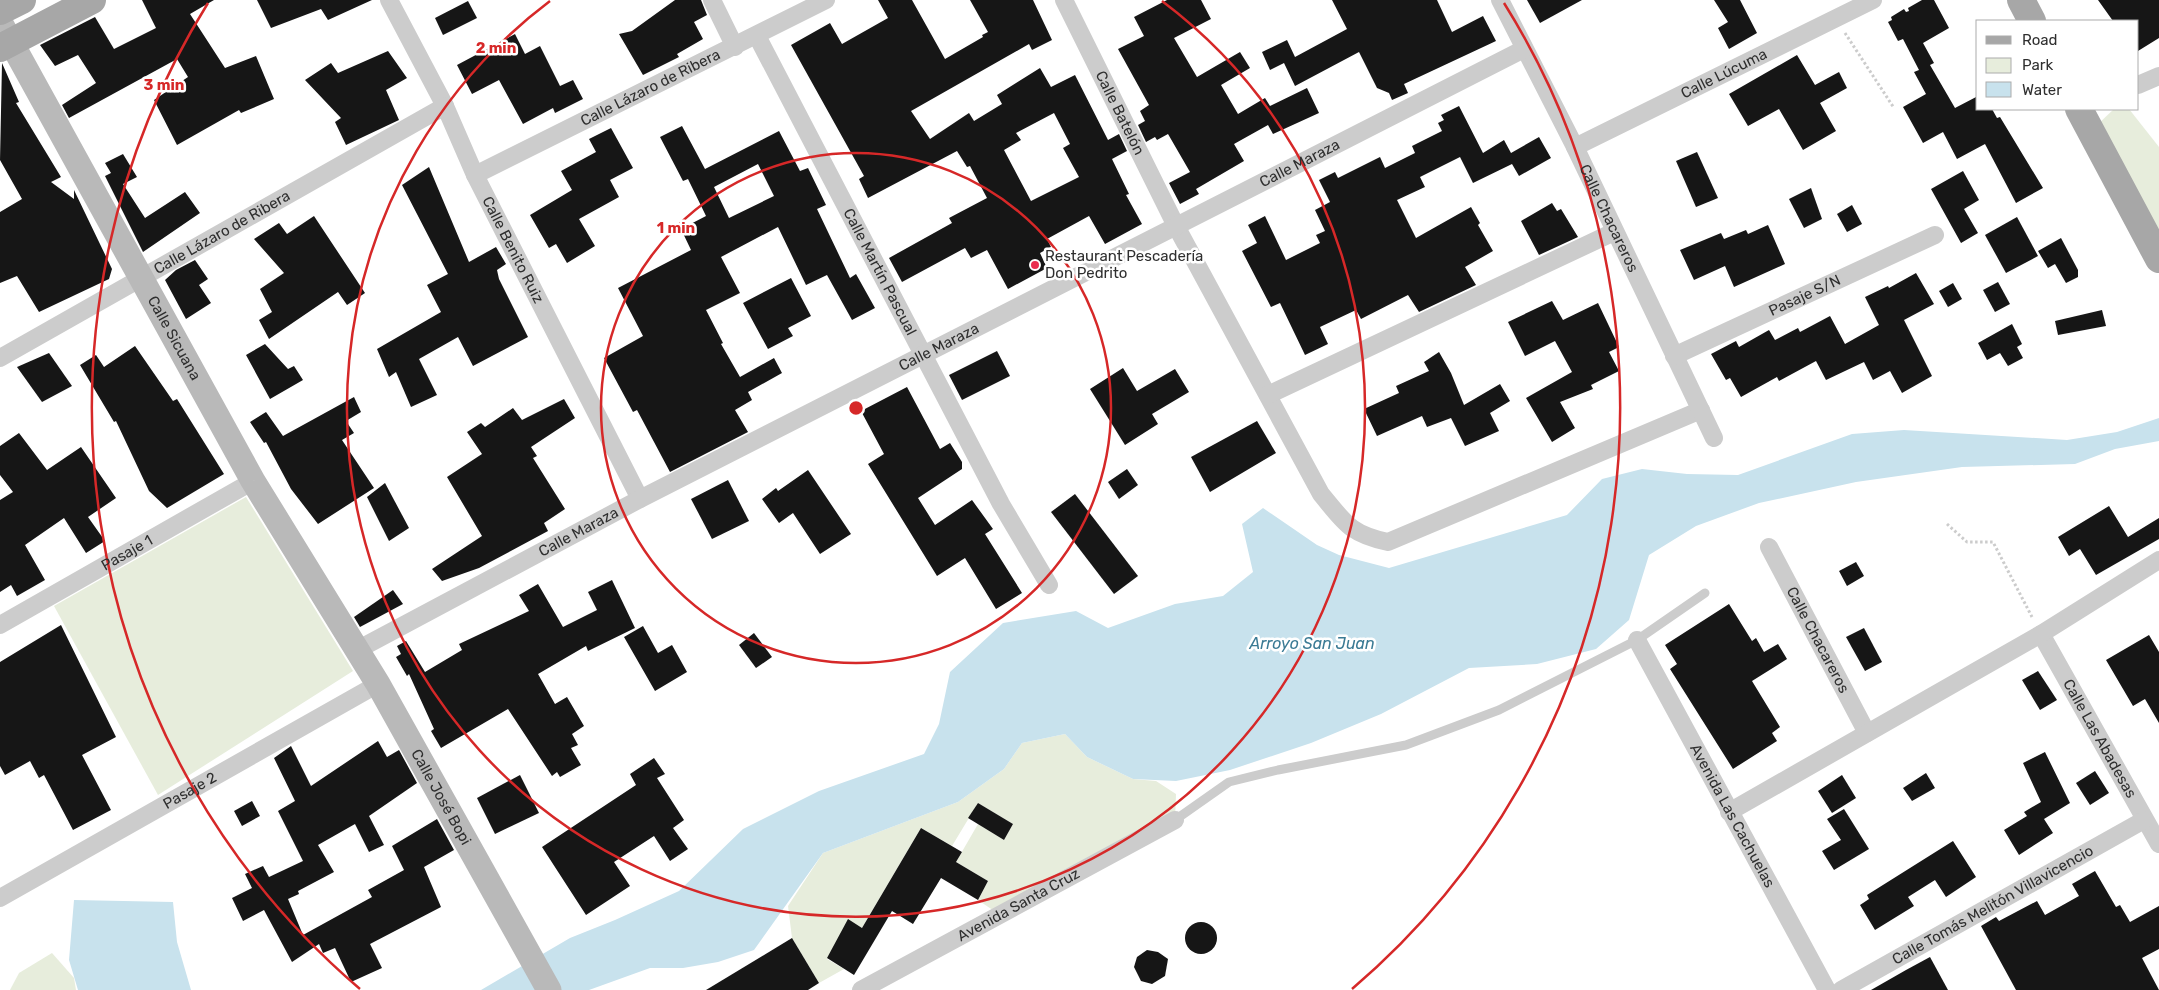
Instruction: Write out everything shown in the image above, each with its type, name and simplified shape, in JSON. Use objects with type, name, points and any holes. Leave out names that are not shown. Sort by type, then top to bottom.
[{"type":"main road","points":[[0,11],[22,0]]},
{"type":"main road","points":[[4,37],[92,0]]},
{"type":"main road","points":[[2020,0],[2031,20]]},
{"type":"main road","name":"Calle Sicuana","points":[[4,37],[253,481],[357,650]]},
{"type":"main road","points":[[2083,110],[2159,259]]},
{"type":"main road","name":"Calle José Bopi","points":[[357,650],[378,684],[549,990]]},
{"type":"street","name":"Calle Benito Ruiz","points":[[389,0],[445,106],[475,176],[640,499]]},
{"type":"street","points":[[712,0],[735,47]]},
{"type":"street","name":"Calle Lázaro de Ribera","points":[[475,176],[826,0]]},
{"type":"street","name":"Calle Batelón","points":[[1064,0],[1176,226],[1322,494],[1349,528],[1367,538],[1388,542],[1701,410]]},
{"type":"street","name":"Calle Chacareros","points":[[1500,0],[1575,147],[1714,438]]},
{"type":"street","name":"Calle Lúcuma","points":[[1575,147],[1873,0]]},
{"type":"street","name":"Calle Martín Pascual","points":[[757,36],[1001,504],[1049,584]]},
{"type":"street","name":"Calle Maraza","points":[[357,650],[640,499],[1524,48]]},
{"type":"street","points":[[2139,85],[2159,76]]},
{"type":"street","name":"Calle Lázaro de Ribera","points":[[0,358],[445,106]]},
{"type":"street","points":[[1268,394],[1614,232]]},
{"type":"street","name":"Pasaje S/N","points":[[1674,356],[1935,235]]},
{"type":"street","name":"Pasaje 1","points":[[0,625],[253,481]]},
{"type":"street","name":"Calle Chacareros","points":[[1769,547],[1867,733]]},
{"type":"street","points":[[1729,812],[2041,634],[2159,560]]},
{"type":"street","name":"Calle Las Abadesas","points":[[2041,634],[2159,844]]},
{"type":"street","name":"Avenida Las Cachuelas","points":[[1637,640],[1827,990]]},
{"type":"street","name":"Pasaje 2","points":[[0,898],[378,684]]},
{"type":"street","name":"Avenida Santa Cruz","points":[[861,990],[1175,820]]},
{"type":"street","name":"Calle Tomás Melitón Villavicencio","points":[[1842,990],[2144,820]]},
{"type":"lane","points":[[1175,820],[1229,782],[1278,770],[1406,745],[1499,710],[1637,640],[1705,593]]},
{"type":"path","points":[[1835,19],[1894,108]]},
{"type":"path","points":[[1948,524],[1967,542],[1993,542],[2041,634]]},
{"type":"green space","points":[[2113,110],[2130,110],[2159,147],[2159,241],[2096,126]]},
{"type":"green space","points":[[246,497],[353,671],[158,795],[54,606]]},
{"type":"green space","points":[[1065,734],[1087,757],[1133,779],[1156,781],[1176,794],[1175,820],[1000,915],[978,900],[988,881],[956,862],[978,824],[1004,840],[1013,824],[978,803],[952,846],[921,828],[862,928],[848,920],[827,959],[844,969],[819,983],[792,938],[788,906],[823,853],[958,802],[1004,769],[1022,743]]},
{"type":"green space","points":[[52,953],[74,978],[76,990],[10,990],[19,973]]},
{"type":"water","name":"Arroyo San Juan","points":[[2159,418],[2159,441],[2115,449],[2075,464],[1962,467],[1856,482],[1759,503],[1696,526],[1649,555],[1629,620],[1596,649],[1537,664],[1469,668],[1381,714],[1311,743],[1230,770],[1176,781],[1133,779],[1087,757],[1065,734],[1022,743],[1004,769],[958,802],[823,853],[754,950],[718,962],[683,968],[650,968],[589,990],[481,990],[570,938],[679,891],[743,829],[819,791],[924,754],[939,724],[950,672],[1003,623],[1076,611],[1108,628],[1175,604],[1223,596],[1253,572],[1242,524],[1263,508],[1317,545],[1339,555],[1389,568],[1567,515],[1602,479],[1642,469],[1687,474],[1738,475],[1852,434],[1904,430],[2067,440],[2117,432]]},
{"type":"water","points":[[74,900],[173,902],[177,942],[191,990],[78,990],[69,960]]},
{"type":"building","points":[[142,0],[214,0],[190,14],[225,68],[256,56],[274,99],[241,113],[239,110],[177,145],[154,100],[188,77],[177,59],[69,118],[62,105],[96,83],[78,55],[55,66],[40,45],[95,17],[114,49],[156,28]]},
{"type":"building","points":[[257,0],[372,0],[328,20],[321,9],[271,28]]},
{"type":"building","points":[[675,0],[701,0],[707,15],[694,22],[703,39],[677,54],[679,57],[643,75],[619,34],[632,31]]},
{"type":"building","points":[[878,0],[912,0],[945,59],[983,37],[982,35],[988,32],[970,0],[1033,0],[1052,40],[1032,50],[1029,44],[911,111],[930,139],[969,113],[974,121],[1002,104],[997,95],[1040,68],[1051,87],[1075,75],[1108,140],[1119,134],[1127,151],[1112,159],[1129,194],[1126,195],[1142,224],[1105,244],[1089,216],[1047,239],[1051,247],[1040,253],[1047,268],[1008,289],[987,250],[971,258],[965,248],[902,282],[889,258],[952,223],[949,218],[987,198],[970,166],[967,167],[957,151],[868,198],[859,179],[864,176],[791,45],[830,23],[842,44],[888,18]],"holes":[[[1054,113],[1070,144],[1063,148],[1079,177],[1031,201],[1004,150],[1021,140],[1016,133]]]},
{"type":"building","points":[[1167,0],[1201,0],[1211,19],[1174,38],[1197,77],[1240,52],[1250,68],[1221,85],[1238,114],[1265,98],[1270,106],[1307,88],[1319,113],[1273,134],[1268,125],[1234,144],[1244,161],[1196,189],[1199,194],[1180,204],[1169,183],[1190,172],[1168,134],[1157,140],[1155,137],[1146,142],[1138,125],[1145,121],[1140,111],[1149,105],[1118,49],[1144,36],[1134,17]]},
{"type":"building","points":[[1332,0],[1437,0],[1452,32],[1483,16],[1496,41],[1404,84],[1408,93],[1392,100],[1389,93],[1377,88],[1359,52],[1295,86],[1284,63],[1270,70],[1262,52],[1287,40],[1295,57],[1347,29]]},
{"type":"building","points":[[1527,0],[1582,0],[1540,23]]},
{"type":"building","points":[[1714,0],[1740,0],[1757,33],[1729,49],[1718,28],[1728,22]]},
{"type":"building","points":[[1922,0],[1934,0],[1949,28],[1923,43],[1934,63],[1930,65],[1955,108],[1976,97],[1976,110],[1993,110],[1997,118],[2000,117],[2043,188],[2016,203],[1985,144],[1957,159],[1943,132],[1923,143],[1903,107],[1926,94],[1914,72],[1919,70],[1903,39],[1898,41],[1888,22],[1892,20],[1891,17],[1904,9],[1906,12],[1909,11],[1908,8]]},
{"type":"building","points":[[2098,0],[2159,0],[2159,38],[2139,50],[2139,20],[2112,20]]},
{"type":"building","points":[[468,1],[477,18],[443,35],[435,18]]},
{"type":"building","points":[[515,34],[525,54],[540,46],[560,86],[573,80],[583,99],[555,113],[553,108],[523,124],[499,80],[472,94],[457,65]]},
{"type":"building","points":[[388,51],[407,78],[386,90],[399,120],[346,145],[335,122],[341,118],[305,80],[331,63],[338,73]]},
{"type":"building","points":[[1797,55],[1815,85],[1839,72],[1847,88],[1820,103],[1836,131],[1803,150],[1779,109],[1748,126],[1729,94]]},
{"type":"building","points":[[2,63],[19,102],[16,103],[61,177],[51,182],[74,199],[74,190],[112,269],[109,279],[39,312],[17,276],[0,283],[0,212],[22,199],[0,160]]},
{"type":"building","points":[[1459,106],[1483,153],[1504,140],[1511,153],[1539,137],[1551,158],[1519,176],[1512,164],[1473,183],[1460,157],[1420,177],[1425,187],[1397,200],[1416,238],[1471,207],[1480,223],[1478,225],[1493,251],[1465,267],[1476,285],[1419,312],[1408,295],[1361,319],[1356,310],[1320,327],[1328,344],[1305,355],[1280,303],[1271,307],[1242,251],[1257,243],[1248,225],[1265,216],[1286,260],[1320,243],[1316,235],[1325,231],[1315,210],[1330,202],[1319,180],[1335,172],[1338,178],[1380,157],[1385,168],[1415,153],[1412,146],[1442,131],[1438,123],[1444,120],[1441,115]]},
{"type":"building","points":[[682,126],[705,169],[779,131],[800,171],[808,168],[826,205],[817,209],[850,278],[856,274],[875,308],[852,320],[827,275],[806,285],[778,227],[721,257],[740,293],[706,310],[723,343],[721,344],[740,377],[774,358],[782,373],[748,392],[752,400],[735,410],[748,432],[670,472],[637,410],[633,412],[604,358],[643,336],[618,288],[691,250],[681,229],[706,216],[688,179],[683,181],[660,137]],"holes":[[[758,164],[774,196],[729,218],[714,187]]]},
{"type":"building","points":[[611,128],[633,168],[610,180],[619,197],[579,219],[595,246],[567,263],[556,244],[549,248],[530,215],[572,190],[561,171],[596,152],[589,139]]},
{"type":"building","points":[[1697,152],[1718,198],[1696,207],[1676,161]]},
{"type":"building","points":[[123,154],[137,177],[123,184],[145,218],[185,192],[200,213],[143,252],[105,176],[111,173],[105,163]]},
{"type":"building","points":[[429,167],[469,262],[496,247],[506,264],[497,270],[499,279],[528,337],[473,366],[458,337],[419,359],[437,395],[411,407],[396,372],[389,377],[377,349],[441,312],[427,285],[448,274],[402,185]]},
{"type":"building","points":[[1963,171],[1979,200],[1964,209],[1978,233],[1961,243],[1931,189]]},
{"type":"building","points":[[1811,188],[1822,219],[1804,228],[1789,199]]},
{"type":"building","points":[[1552,203],[1557,211],[1561,209],[1578,237],[1539,255],[1521,221]]},
{"type":"building","points":[[1852,205],[1862,224],[1847,232],[1837,214]]},
{"type":"building","points":[[314,216],[365,293],[347,305],[338,292],[269,339],[259,320],[272,312],[260,289],[284,273],[254,239],[279,223],[287,234]]},
{"type":"building","points":[[2017,217],[2038,256],[2006,273],[1985,235]]},
{"type":"building","points":[[1768,225],[1785,264],[1734,287],[1725,266],[1694,280],[1680,250],[1721,233],[1724,239],[1746,230],[1748,234]]},
{"type":"building","points":[[2061,238],[2078,270],[2078,277],[2066,283],[2055,264],[2048,268],[2038,251]]},
{"type":"building","points":[[195,260],[208,279],[199,285],[211,303],[186,319],[165,280],[176,270]]},
{"type":"building","points":[[1916,273],[1934,304],[1904,320],[1932,376],[1902,393],[1890,371],[1873,380],[1864,362],[1826,380],[1816,361],[1779,381],[1777,377],[1741,397],[1730,378],[1726,380],[1711,354],[1736,341],[1739,347],[1769,330],[1775,340],[1798,328],[1800,332],[1830,316],[1845,344],[1879,325],[1865,297],[1888,286],[1889,288]]},
{"type":"building","points":[[791,278],[811,316],[788,328],[793,336],[768,349],[743,303]]},
{"type":"building","points":[[1998,282],[2010,304],[1995,312],[1983,290]]},
{"type":"building","points":[[1953,283],[1962,299],[1948,307],[1939,291]]},
{"type":"building","points":[[1552,301],[1563,320],[1598,303],[1619,347],[1609,352],[1619,371],[1591,385],[1593,389],[1560,402],[1575,428],[1552,442],[1526,398],[1572,372],[1555,341],[1525,356],[1508,322]]},
{"type":"building","points":[[2102,310],[2106,326],[2058,335],[2055,321]]},
{"type":"building","points":[[2012,324],[2022,344],[2017,347],[2023,358],[2008,366],[2000,353],[1987,360],[1978,343]]},
{"type":"building","points":[[265,344],[288,369],[294,366],[303,380],[270,399],[246,355]]},
{"type":"building","points":[[135,346],[173,401],[177,399],[224,474],[167,508],[149,491],[116,421],[114,422],[80,365],[96,355],[104,367]]},
{"type":"building","points":[[997,351],[1010,376],[962,400],[949,375]]},
{"type":"building","points":[[1439,352],[1451,373],[1464,405],[1500,384],[1510,401],[1490,413],[1499,431],[1465,446],[1451,418],[1427,427],[1422,416],[1377,436],[1364,409],[1399,393],[1396,386],[1429,371],[1424,362]]},
{"type":"building","points":[[49,353],[72,386],[42,402],[17,367]]},
{"type":"building","points":[[1123,368],[1137,391],[1175,369],[1189,392],[1152,414],[1158,424],[1125,445],[1090,389]]},
{"type":"building","points":[[907,387],[940,449],[950,443],[962,462],[962,469],[918,498],[935,525],[972,500],[993,529],[985,534],[1022,593],[996,609],[965,558],[937,576],[868,464],[884,454],[861,411]]},
{"type":"building","points":[[354,397],[361,412],[346,421],[354,433],[342,440],[374,488],[318,524],[291,489],[266,442],[264,443],[250,422],[266,412],[283,436]]},
{"type":"building","points":[[564,399],[575,418],[531,447],[537,456],[533,458],[565,509],[544,523],[548,531],[479,568],[442,581],[432,569],[482,536],[447,477],[482,454],[467,432],[481,423],[485,427],[513,408],[522,420]]},
{"type":"building","points":[[1257,421],[1276,453],[1210,492],[1191,457]]},
{"type":"building","points":[[19,433],[47,470],[81,447],[116,498],[88,517],[105,541],[86,553],[64,518],[25,545],[45,580],[17,596],[11,585],[0,592],[0,500],[13,492],[0,475],[0,446]]},
{"type":"building","points":[[1127,469],[1138,485],[1119,499],[1108,482]]},
{"type":"building","points":[[808,470],[851,534],[820,554],[793,513],[779,523],[762,499],[776,488],[778,491]]},
{"type":"building","points":[[728,480],[749,521],[712,539],[691,499]]},
{"type":"building","points":[[385,483],[409,528],[389,541],[367,497]]},
{"type":"building","points":[[1075,494],[1138,576],[1114,594],[1051,512]]},
{"type":"building","points":[[2109,506],[2128,537],[2159,518],[2159,539],[2096,575],[2080,549],[2069,556],[2058,537]]},
{"type":"building","points":[[1856,562],[1864,576],[1847,586],[1839,571]]},
{"type":"building","points":[[612,580],[635,628],[588,651],[586,646],[538,674],[555,704],[567,697],[584,726],[572,734],[578,745],[571,748],[581,765],[560,777],[557,772],[552,776],[508,709],[441,748],[431,731],[434,729],[409,674],[407,676],[396,657],[401,654],[397,646],[406,641],[425,672],[462,650],[459,644],[529,611],[519,595],[538,584],[563,627],[597,610],[588,592]]},
{"type":"building","points":[[393,590],[403,604],[360,627],[354,617]]},
{"type":"building","points":[[1729,604],[1752,641],[1756,638],[1764,652],[1778,644],[1787,659],[1752,681],[1780,727],[1772,733],[1777,741],[1733,769],[1670,669],[1677,664],[1665,645]]},
{"type":"building","points":[[61,625],[116,737],[82,755],[111,810],[73,830],[44,775],[39,778],[30,761],[5,775],[0,766],[0,662]]},
{"type":"building","points":[[643,626],[658,653],[672,645],[687,672],[655,691],[624,637]]},
{"type":"building","points":[[1864,628],[1882,662],[1865,671],[1846,637]]},
{"type":"building","points":[[754,633],[772,657],[756,668],[739,645]]},
{"type":"building","points":[[2149,635],[2159,652],[2159,723],[2145,699],[2133,706],[2106,660]]},
{"type":"building","points":[[2038,671],[2057,700],[2040,710],[2022,680]]},
{"type":"building","points":[[378,741],[387,757],[399,750],[417,783],[369,816],[384,845],[369,852],[355,824],[318,845],[334,872],[298,891],[299,894],[288,899],[303,935],[372,897],[368,890],[404,870],[392,846],[437,819],[454,850],[424,867],[441,907],[370,944],[382,968],[351,982],[335,948],[323,953],[319,944],[292,962],[264,910],[243,921],[232,898],[252,888],[245,874],[263,866],[269,877],[303,861],[278,811],[295,801],[274,758],[291,746],[311,786]]},
{"type":"building","points":[[2045,752],[2070,803],[2044,819],[2053,833],[2019,855],[2004,830],[2027,816],[2024,812],[2041,802],[2023,763]]},
{"type":"building","points":[[654,758],[665,774],[657,778],[684,820],[673,828],[688,849],[670,861],[654,836],[614,862],[630,886],[586,915],[542,847],[636,785],[630,774]]},
{"type":"building","points":[[2095,771],[2109,793],[2090,805],[2076,783]]},
{"type":"building","points":[[1926,773],[1935,788],[1912,801],[1903,788]]},
{"type":"building","points":[[520,775],[539,813],[495,834],[477,798]]},
{"type":"building","points":[[1842,775],[1856,798],[1832,813],[1818,791]]},
{"type":"building","points":[[252,801],[260,816],[242,826],[234,811]]},
{"type":"building","points":[[978,803],[1013,824],[1004,840],[968,818]]},
{"type":"building","points":[[1844,809],[1869,849],[1834,870],[1822,851],[1841,840],[1827,819]]},
{"type":"building","points":[[921,828],[962,852],[956,862],[988,881],[978,900],[941,878],[913,924],[892,911],[854,975],[827,958],[848,919],[862,928]]},
{"type":"building","points":[[1953,841],[1976,877],[1946,897],[1935,880],[1908,897],[1914,906],[1875,930],[1860,905],[1869,899],[1867,895]]},
{"type":"building","points":[[2095,871],[2116,907],[2120,905],[2130,922],[2159,906],[2159,949],[2142,958],[2159,990],[2016,990],[1981,926],[1996,917],[1999,921],[2037,901],[2045,915],[2079,896],[2072,884]]},
{"type":"building","points":[[1201,922],[1213,926],[1217,938],[1213,950],[1201,954],[1189,950],[1185,938],[1189,926]]},
{"type":"building","points":[[792,938],[819,983],[808,990],[706,990]]},
{"type":"building","points":[[1147,950],[1158,952],[1168,959],[1165,976],[1152,984],[1141,981],[1134,967],[1137,957]]},
{"type":"building","points":[[1930,957],[1948,990],[1871,990],[1906,970]]},
{"type":"place","name":"Restaurant Pescadería Don Pedrito","points":[[1035,265]]}]
